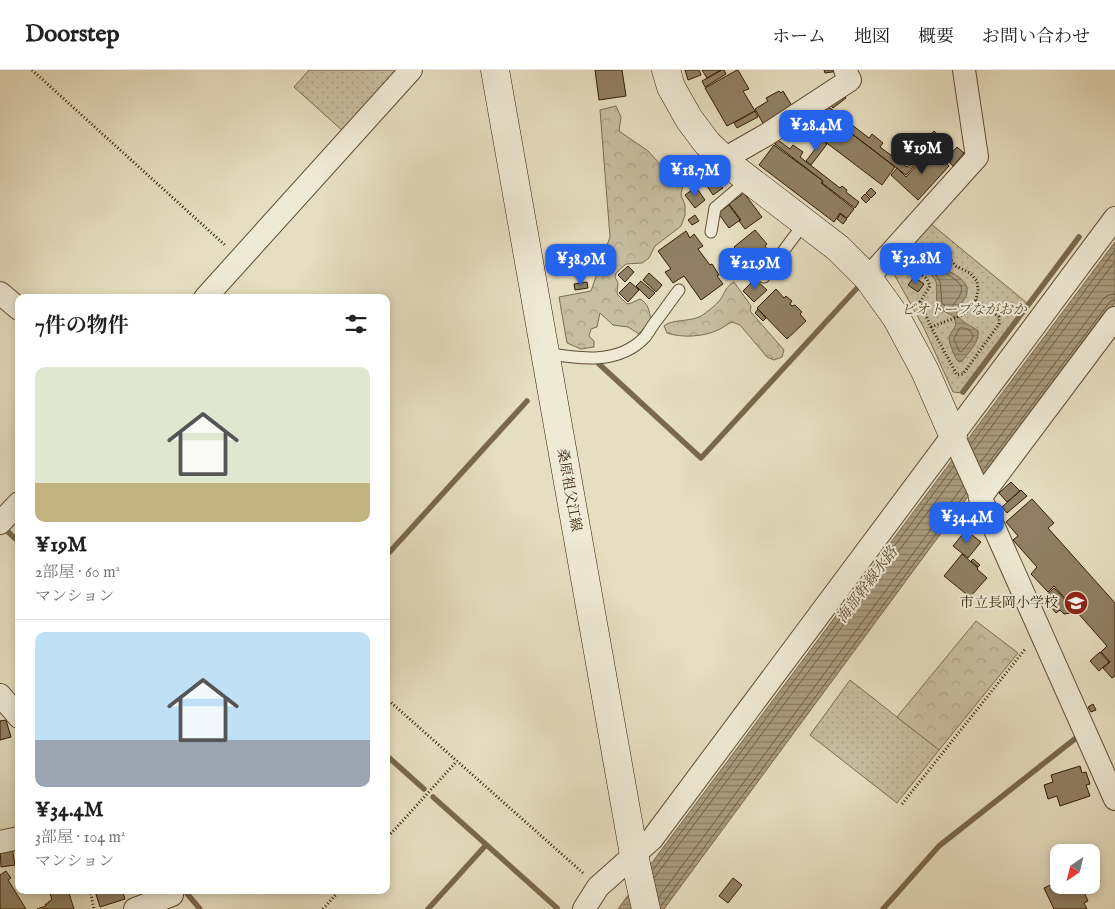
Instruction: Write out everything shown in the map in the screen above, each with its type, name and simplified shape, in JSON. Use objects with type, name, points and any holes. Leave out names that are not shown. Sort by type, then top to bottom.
[{"type":"main road","name":"桑原祖父江線","points":[[495,70],[636,863],[646,909]]},
{"type":"main road","points":[[666,70],[671,87],[689,119],[707,143],[724,159],[838,248],[868,278],[896,317],[925,371],[956,441]]},
{"type":"street","points":[[208,294],[411,70]]},
{"type":"street","points":[[724,159],[766,135],[850,80],[847,70]]},
{"type":"street","points":[[868,278],[976,157],[964,70]]},
{"type":"street","points":[[584,909],[598,887],[636,863],[658,831],[956,441],[1115,218]]},
{"type":"street","points":[[0,292],[15,305]]},
{"type":"street","points":[[979,495],[1115,318]]},
{"type":"street","points":[[956,441],[1114,794]]},
{"type":"street","points":[[0,523],[15,507]]},
{"type":"street","points":[[0,695],[15,712]]},
{"type":"street","points":[[0,842],[15,839]]},
{"type":"street","points":[[135,909],[175,898]]},
{"type":"lane","points":[[711,232],[715,208],[749,179]]},
{"type":"lane","points":[[764,277],[804,222]]},
{"type":"lane","points":[[545,353],[598,359],[615,355],[634,346],[645,337],[679,290]]},
{"type":"path","points":[[32,70],[240,258]]},
{"type":"path","points":[[931,327],[953,320],[965,313],[976,300],[977,281],[970,273],[956,266],[950,259],[948,251],[939,245],[928,246],[901,260],[927,279],[930,286],[920,302],[931,327],[957,375],[964,374],[999,324],[999,317],[976,300]]},
{"type":"path","points":[[902,804],[1040,631]]},
{"type":"path","points":[[390,702],[598,887]]},
{"type":"path","points":[[390,835],[457,761]]},
{"type":"path","points":[[91,894],[94,909]]},
{"type":"path","points":[[323,909],[336,894]]},
{"type":"green space","points":[[309,70],[401,70],[345,133],[294,87]]},
{"type":"green space","points":[[616,106],[621,117],[619,131],[648,151],[660,164],[682,173],[686,178],[681,195],[685,205],[685,215],[681,226],[655,246],[649,258],[642,263],[626,264],[616,273],[615,277],[618,283],[617,294],[627,304],[640,299],[643,301],[648,308],[651,320],[639,334],[628,327],[613,325],[600,313],[597,327],[591,329],[589,336],[594,341],[594,347],[581,349],[567,343],[559,297],[591,291],[610,237],[600,110]]},
{"type":"green space","name":"ビオトープながおか","points":[[930,223],[1027,303],[962,393],[953,392],[924,328],[890,267]]},
{"type":"green space","points":[[734,282],[751,306],[750,311],[784,350],[782,357],[774,360],[767,357],[740,325],[732,322],[718,330],[699,335],[679,336],[667,333],[664,326],[667,324],[697,318],[711,309]]},
{"type":"green space","points":[[976,621],[1018,653],[939,750],[897,717]]},
{"type":"green space","points":[[850,680],[939,750],[897,803],[810,735]]},
{"type":"water","name":"海部幹線水路","points":[[1115,242],[1115,303],[967,498],[664,909],[618,909],[659,853]]},
{"type":"water","points":[[930,257],[937,259],[945,268],[966,284],[967,293],[958,308],[957,314],[964,322],[978,331],[978,335],[973,347],[962,361],[959,362],[949,340],[956,323],[952,315],[938,306],[936,282],[927,271],[924,263]]},
{"type":"building","points":[[595,70],[622,70],[626,96],[599,100]]},
{"type":"building","points":[[685,70],[699,70],[701,75],[688,80]]},
{"type":"building","points":[[702,70],[721,70],[707,78]]},
{"type":"building","points":[[722,70],[726,74],[705,87],[702,81]]},
{"type":"building","points":[[737,70],[749,89],[743,91],[755,111],[727,126],[705,88]]},
{"type":"building","points":[[824,70],[839,70],[839,71],[825,73]]},
{"type":"building","points":[[779,91],[781,93],[783,91],[792,106],[765,127],[755,109],[768,101],[766,98]]},
{"type":"building","points":[[842,93],[846,98],[833,108],[828,102]]},
{"type":"building","points":[[826,105],[842,117],[838,123],[895,167],[882,185],[803,125],[815,110],[820,114]]},
{"type":"building","points":[[755,111],[758,117],[737,128],[734,123]]},
{"type":"building","points":[[843,118],[869,138],[872,134],[883,143],[880,147],[907,167],[923,150],[926,153],[906,175],[839,124]]},
{"type":"building","points":[[934,131],[948,144],[940,153],[925,140]]},
{"type":"building","points":[[778,140],[790,149],[793,145],[803,152],[800,157],[840,188],[842,186],[847,190],[846,192],[859,202],[855,208],[775,144]]},
{"type":"building","points":[[822,140],[827,144],[811,165],[806,161]]},
{"type":"building","points":[[774,145],[823,181],[821,183],[854,209],[847,218],[840,213],[834,222],[759,165]]},
{"type":"building","points":[[957,147],[964,153],[953,166],[946,159]]},
{"type":"building","points":[[931,150],[949,166],[918,200],[891,175],[897,168],[906,177]]},
{"type":"building","points":[[714,176],[723,188],[713,195],[705,183]]},
{"type":"building","points":[[696,187],[705,200],[695,208],[685,195]]},
{"type":"building","points":[[871,188],[876,193],[871,198],[866,193]]},
{"type":"building","points":[[744,193],[762,217],[745,229],[729,204]]},
{"type":"building","points":[[865,194],[870,199],[866,203],[861,198]]},
{"type":"building","points":[[729,205],[740,220],[729,228],[718,213]]},
{"type":"building","points":[[840,214],[847,219],[843,224],[837,219]]},
{"type":"building","points":[[695,215],[699,221],[692,225],[688,220]]},
{"type":"building","points":[[755,230],[767,244],[765,246],[770,252],[751,267],[734,247]]},
{"type":"building","points":[[686,231],[690,238],[694,234],[703,246],[698,249],[710,265],[712,264],[723,284],[701,300],[684,276],[673,283],[665,272],[671,269],[658,251]]},
{"type":"building","points":[[628,266],[634,272],[625,282],[618,275]]},
{"type":"building","points":[[649,273],[662,285],[656,292],[643,280]]},
{"type":"building","points":[[914,277],[924,284],[918,292],[908,285]]},
{"type":"building","points":[[755,279],[767,290],[754,302],[743,291]]},
{"type":"building","points":[[641,281],[655,293],[649,299],[636,286]]},
{"type":"building","points":[[587,282],[588,288],[575,290],[574,284]]},
{"type":"building","points":[[630,282],[639,290],[628,302],[619,293]]},
{"type":"building","points":[[776,289],[784,298],[786,296],[792,301],[790,304],[792,306],[795,305],[802,312],[800,314],[806,321],[787,339],[757,308]]},
{"type":"building","points":[[758,309],[766,318],[763,321],[755,313]]},
{"type":"building","points":[[1011,482],[1020,491],[1007,502],[999,493]]},
{"type":"building","points":[[1021,490],[1027,496],[1007,513],[1002,507]]},
{"type":"building","points":[[1032,499],[1054,523],[1048,528],[1115,603],[1115,676],[1112,678],[1103,668],[1110,662],[1101,652],[1107,646],[1054,586],[1048,592],[1031,574],[1037,567],[1013,540],[1018,536],[1006,522]]},
{"type":"building","points":[[966,530],[981,542],[968,558],[953,546]]},
{"type":"building","points":[[962,554],[987,578],[970,597],[944,576]]},
{"type":"building","points":[[973,559],[980,565],[978,567],[971,561]]},
{"type":"building","points":[[1054,588],[1075,610],[1064,614],[1060,610],[1056,613],[1043,598]]},
{"type":"building","points":[[1100,652],[1109,662],[1099,671],[1090,661]]},
{"type":"building","points":[[1093,704],[1096,710],[1091,712],[1088,707]]},
{"type":"building","points":[[6,720],[11,737],[0,740],[0,721]]},
{"type":"building","points":[[1080,766],[1082,773],[1086,772],[1090,784],[1086,785],[1090,796],[1060,806],[1057,796],[1048,799],[1044,785],[1053,782],[1051,775]]},
{"type":"building","points":[[12,847],[15,865],[1,867],[0,849]]},
{"type":"building","points":[[6,871],[11,878],[8,880],[15,894],[26,909],[0,909],[0,875]]},
{"type":"building","points":[[733,878],[742,885],[728,903],[719,896]]},
{"type":"building","points":[[1050,885],[1050,894],[1085,894],[1088,901],[1084,903],[1087,909],[1054,909],[1044,888]]},
{"type":"building","points":[[50,894],[69,894],[74,909],[37,909],[46,906],[45,904],[52,900]]},
{"type":"building","points":[[96,894],[123,894],[125,899],[100,907]]},
{"type":"waterway","points":[[963,392],[1079,237]]},
{"type":"waterway","points":[[599,364],[701,458],[859,286]]},
{"type":"waterway","points":[[390,552],[527,401]]},
{"type":"waterway","points":[[6,530],[15,538]]},
{"type":"waterway","points":[[883,909],[939,846],[1076,738]]},
{"type":"waterway","points":[[390,759],[424,789]]},
{"type":"waterway","points":[[433,797],[557,908]]},
{"type":"waterway","points":[[428,909],[486,845]]},
{"type":"waterway","points":[[187,894],[200,909]]},
{"type":"place","name":"市立長岡小学校","points":[[1076,603]]}]
